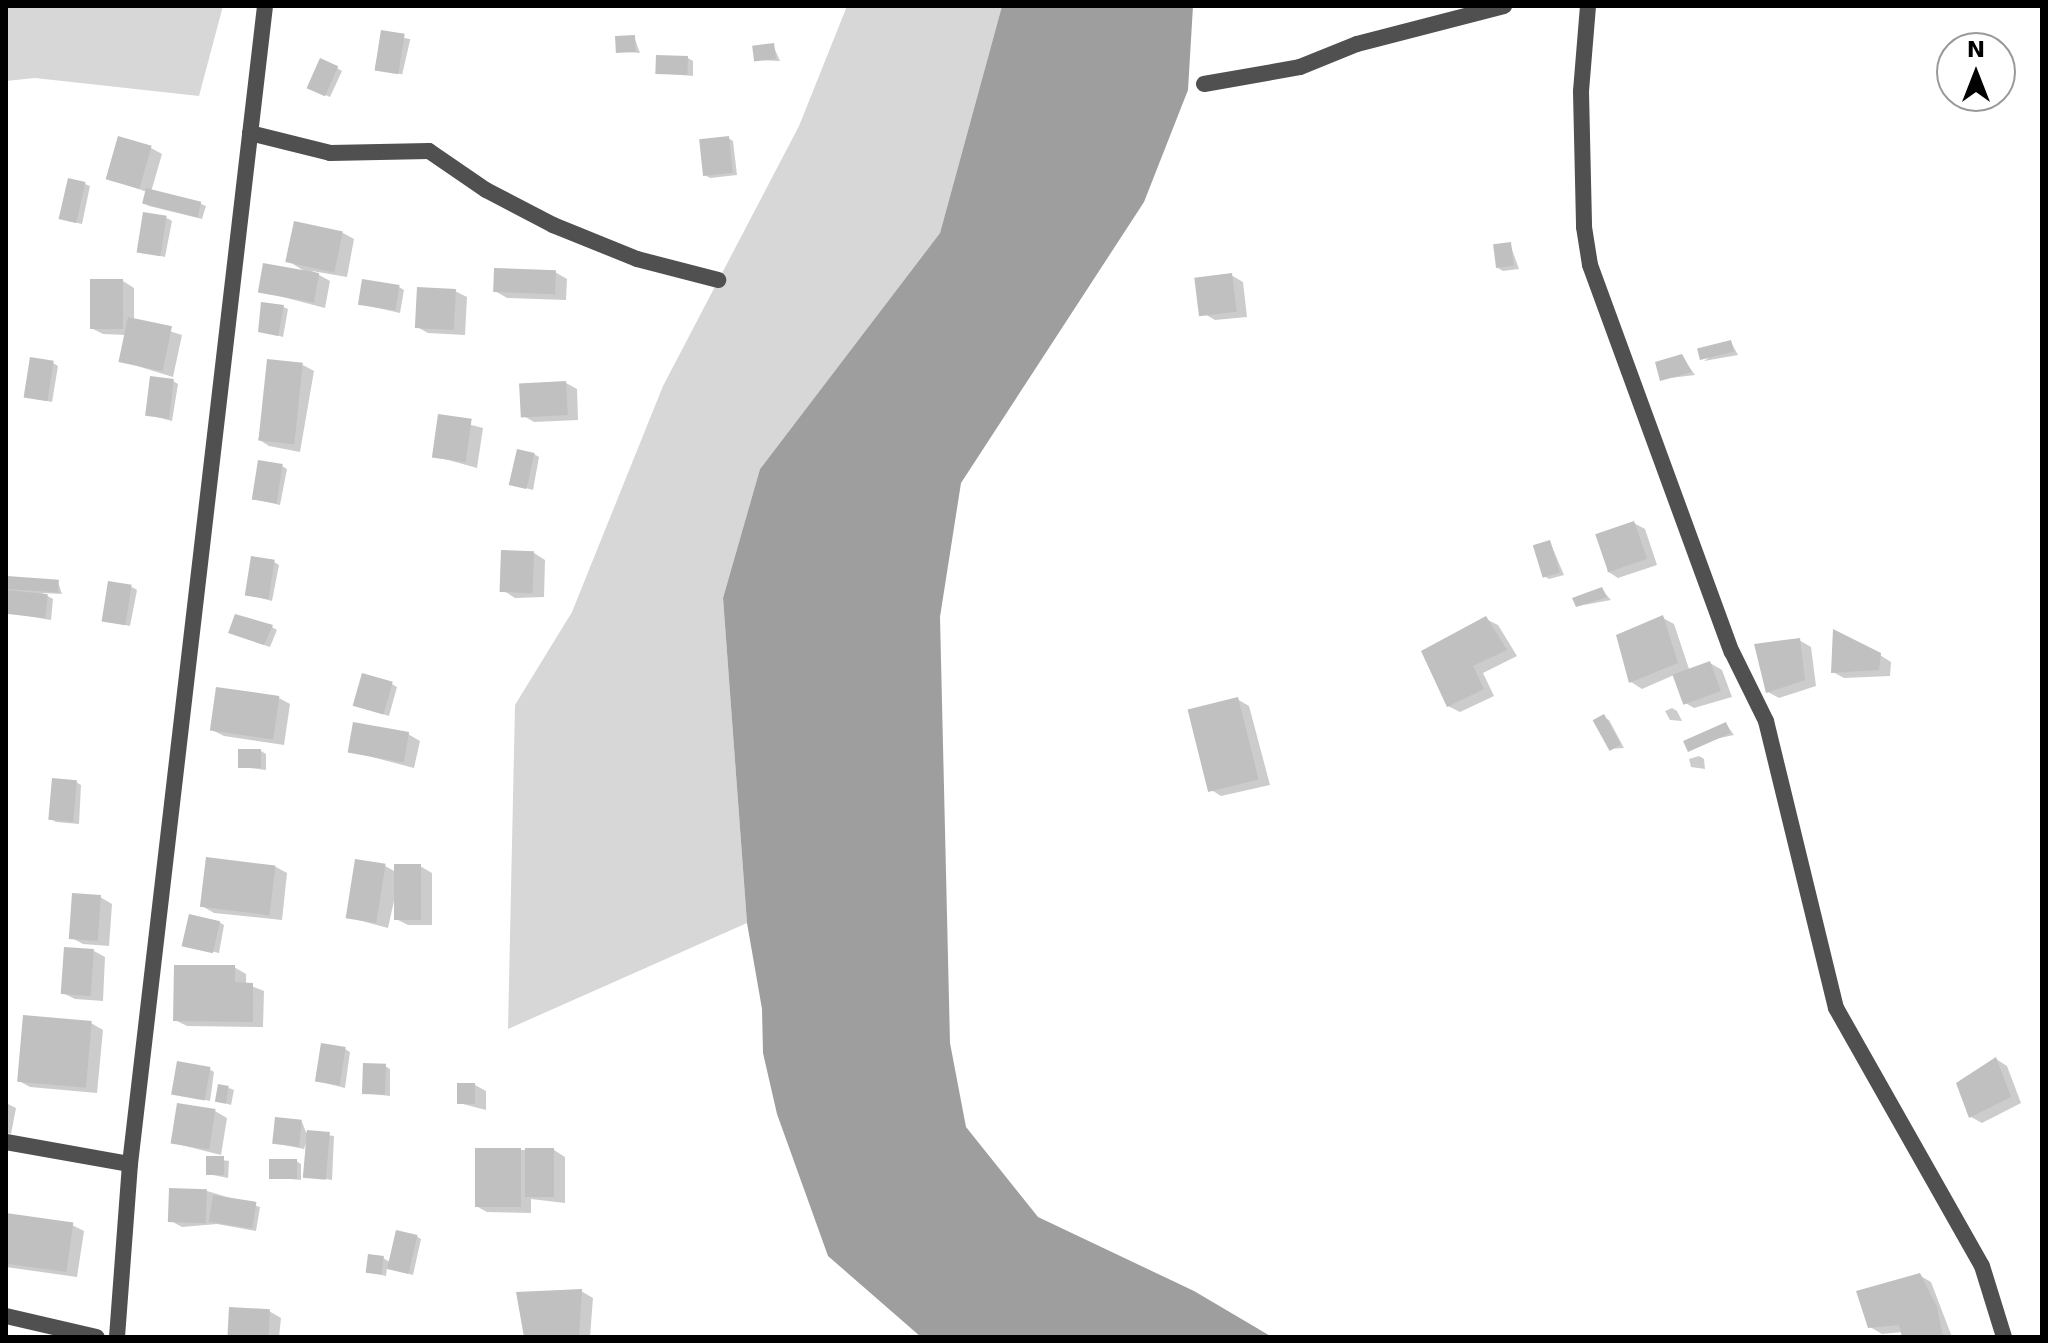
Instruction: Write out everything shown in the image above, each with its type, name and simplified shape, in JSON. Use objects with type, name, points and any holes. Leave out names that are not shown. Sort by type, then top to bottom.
[{"type":"street","points":[[117,1337],[130,1164],[265,6]]},
{"type":"street","points":[[1204,84],[1300,67],[1357,44],[1504,6]]},
{"type":"street","points":[[1588,6],[1581,92],[1583,188],[1594,276],[1732,652],[1766,721],[1836,1008],[1982,1266],[2004,1337]]},
{"type":"street","points":[[250,133],[330,153],[429,151],[486,190],[553,225],[637,259],[718,280]]},
{"type":"street","points":[[6,1142],[130,1164]]},
{"type":"street","points":[[6,1316],[97,1337]]},
{"type":"shaded area","points":[[6,6],[223,6],[199,96],[35,78],[6,81]]},
{"type":"shaded area","points":[[847,6],[1002,6],[940,233],[760,469],[723,598],[747,923],[508,1029],[515,705],[572,612],[663,386],[799,126]]},
{"type":"shaded area","points":[[1002,6],[1193,6],[1188,90],[1144,202],[961,483],[940,617],[950,1043],[966,1127],[1038,1217],[1194,1291],[1272,1337],[921,1337],[828,1256],[777,1114],[763,1053],[762,1009],[747,923],[723,598],[760,469],[940,233]]},
{"type":"building","points":[[381,30],[405,34],[398,74],[375,70]]},
{"type":"building","points":[[635,35],[636,52],[616,53],[615,36]]},
{"type":"building","points":[[774,43],[776,59],[754,62],[752,46]]},
{"type":"building","points":[[656,55],[688,56],[687,75],[655,74]]},
{"type":"building","points":[[320,58],[338,66],[325,96],[307,88]]},
{"type":"building","points":[[118,136],[152,146],[139,189],[106,179]]},
{"type":"building","points":[[729,136],[733,173],[703,176],[699,139]]},
{"type":"building","points":[[68,178],[86,182],[76,223],[59,219]]},
{"type":"building","points":[[146,188],[201,202],[197,217],[142,204]]},
{"type":"building","points":[[143,212],[167,216],[160,256],[137,252]]},
{"type":"building","points":[[294,221],[343,231],[334,272],[285,262]]},
{"type":"building","points":[[1511,242],[1514,266],[1496,268],[1493,244]]},
{"type":"building","points":[[263,263],[319,273],[314,302],[258,293]]},
{"type":"building","points":[[494,268],[556,270],[555,294],[493,292]]},
{"type":"building","points":[[1232,273],[1237,312],[1199,316],[1194,278]]},
{"type":"building","points":[[90,279],[123,279],[123,329],[90,329]]},
{"type":"building","points":[[362,279],[400,285],[395,311],[358,305]]},
{"type":"building","points":[[417,287],[456,289],[454,330],[415,328]]},
{"type":"building","points":[[261,302],[284,305],[278,336],[258,332]]},
{"type":"building","points":[[128,317],[172,326],[162,371],[118,362]]},
{"type":"building","points":[[1731,340],[1734,352],[1700,360],[1697,348]]},
{"type":"building","points":[[1682,354],[1692,372],[1660,381],[1655,362]]},
{"type":"building","points":[[30,357],[54,361],[47,401],[24,397]]},
{"type":"building","points":[[267,359],[303,363],[294,444],[258,441]]},
{"type":"building","points":[[150,376],[174,379],[169,419],[145,416]]},
{"type":"building","points":[[566,381],[568,415],[521,417],[519,383]]},
{"type":"building","points":[[438,414],[472,419],[466,462],[432,458]]},
{"type":"building","points":[[517,449],[535,453],[526,489],[509,485]]},
{"type":"building","points":[[258,460],[283,464],[276,503],[252,500]]},
{"type":"building","points":[[1634,521],[1647,559],[1608,572],[1595,534]]},
{"type":"building","points":[[1550,540],[1560,573],[1543,578],[1533,545]]},
{"type":"building","points":[[501,550],[534,551],[533,593],[500,592]]},
{"type":"building","points":[[251,556],[275,560],[268,599],[245,596]]},
{"type":"building","points":[[7,576],[59,580],[58,593],[6,589]]},
{"type":"building","points":[[108,581],[132,585],[125,625],[102,621]]},
{"type":"building","points":[[1602,587],[1607,597],[1576,607],[1572,598]]},
{"type":"building","points":[[8,590],[48,594],[45,618],[6,614]]},
{"type":"building","points":[[235,614],[273,625],[264,645],[228,633]]},
{"type":"building","points":[[1663,615],[1678,663],[1629,683],[1616,635]]},
{"type":"building","points":[[1486,616],[1507,650],[1473,666],[1484,689],[1447,707],[1421,651]]},
{"type":"building","points":[[1833,629],[1881,653],[1879,670],[1831,673]]},
{"type":"building","points":[[1800,638],[1805,680],[1766,693],[1754,644]]},
{"type":"building","points":[[1710,661],[1721,691],[1683,705],[1672,675]]},
{"type":"building","points":[[362,673],[393,682],[383,715],[353,706]]},
{"type":"building","points":[[216,687],[279,696],[273,739],[210,731]]},
{"type":"building","points":[[1238,697],[1259,779],[1208,792],[1188,710]]},
{"type":"building","points":[[1604,714],[1621,745],[1610,751],[1593,720]]},
{"type":"building","points":[[353,722],[409,732],[404,762],[348,753]]},
{"type":"building","points":[[1726,722],[1731,733],[1688,752],[1683,741]]},
{"type":"building","points":[[238,749],[261,749],[261,768],[238,768]]},
{"type":"building","points":[[52,778],[77,780],[73,822],[48,820]]},
{"type":"building","points":[[206,857],[275,866],[269,915],[200,907]]},
{"type":"building","points":[[355,859],[386,864],[376,923],[346,918]]},
{"type":"building","points":[[394,864],[421,864],[421,920],[394,920]]},
{"type":"building","points":[[72,893],[101,895],[98,941],[69,939]]},
{"type":"building","points":[[189,914],[220,921],[213,953],[182,946]]},
{"type":"building","points":[[64,947],[94,949],[91,996],[61,994]]},
{"type":"building","points":[[174,965],[235,965],[235,982],[253,983],[253,1022],[173,1021]]},
{"type":"building","points":[[23,1015],[92,1021],[86,1088],[17,1082]]},
{"type":"building","points":[[321,1043],[346,1047],[340,1085],[315,1082]]},
{"type":"building","points":[[1996,1057],[2011,1097],[1969,1118],[1956,1083]]},
{"type":"building","points":[[177,1061],[210,1067],[205,1100],[171,1094]]},
{"type":"building","points":[[363,1063],[386,1064],[385,1095],[362,1094]]},
{"type":"building","points":[[457,1083],[475,1083],[475,1104],[457,1104]]},
{"type":"building","points":[[218,1084],[229,1086],[226,1104],[215,1102]]},
{"type":"building","points":[[177,1103],[216,1109],[209,1150],[171,1143]]},
{"type":"building","points":[[275,1117],[302,1120],[299,1147],[272,1144]]},
{"type":"building","points":[[307,1130],[330,1132],[326,1180],[303,1178]]},
{"type":"building","points":[[475,1148],[521,1148],[521,1207],[475,1207]]},
{"type":"building","points":[[525,1148],[554,1148],[554,1197],[525,1197]]},
{"type":"building","points":[[206,1156],[224,1156],[224,1175],[206,1175]]},
{"type":"building","points":[[269,1159],[297,1159],[297,1179],[269,1179]]},
{"type":"building","points":[[169,1188],[207,1189],[206,1223],[168,1222]]},
{"type":"building","points":[[213,1195],[256,1202],[252,1229],[209,1222]]},
{"type":"building","points":[[6,1213],[73,1222],[66,1272],[6,1263]]},
{"type":"building","points":[[396,1230],[417,1235],[408,1274],[387,1269]]},
{"type":"building","points":[[368,1254],[384,1256],[382,1275],[366,1273]]},
{"type":"building","points":[[1920,1273],[1937,1307],[1943,1337],[1902,1337],[1899,1325],[1868,1328],[1856,1291]]},
{"type":"building","points":[[582,1289],[579,1337],[524,1337],[516,1292]]},
{"type":"building","points":[[229,1307],[270,1309],[268,1337],[227,1337]]}]
